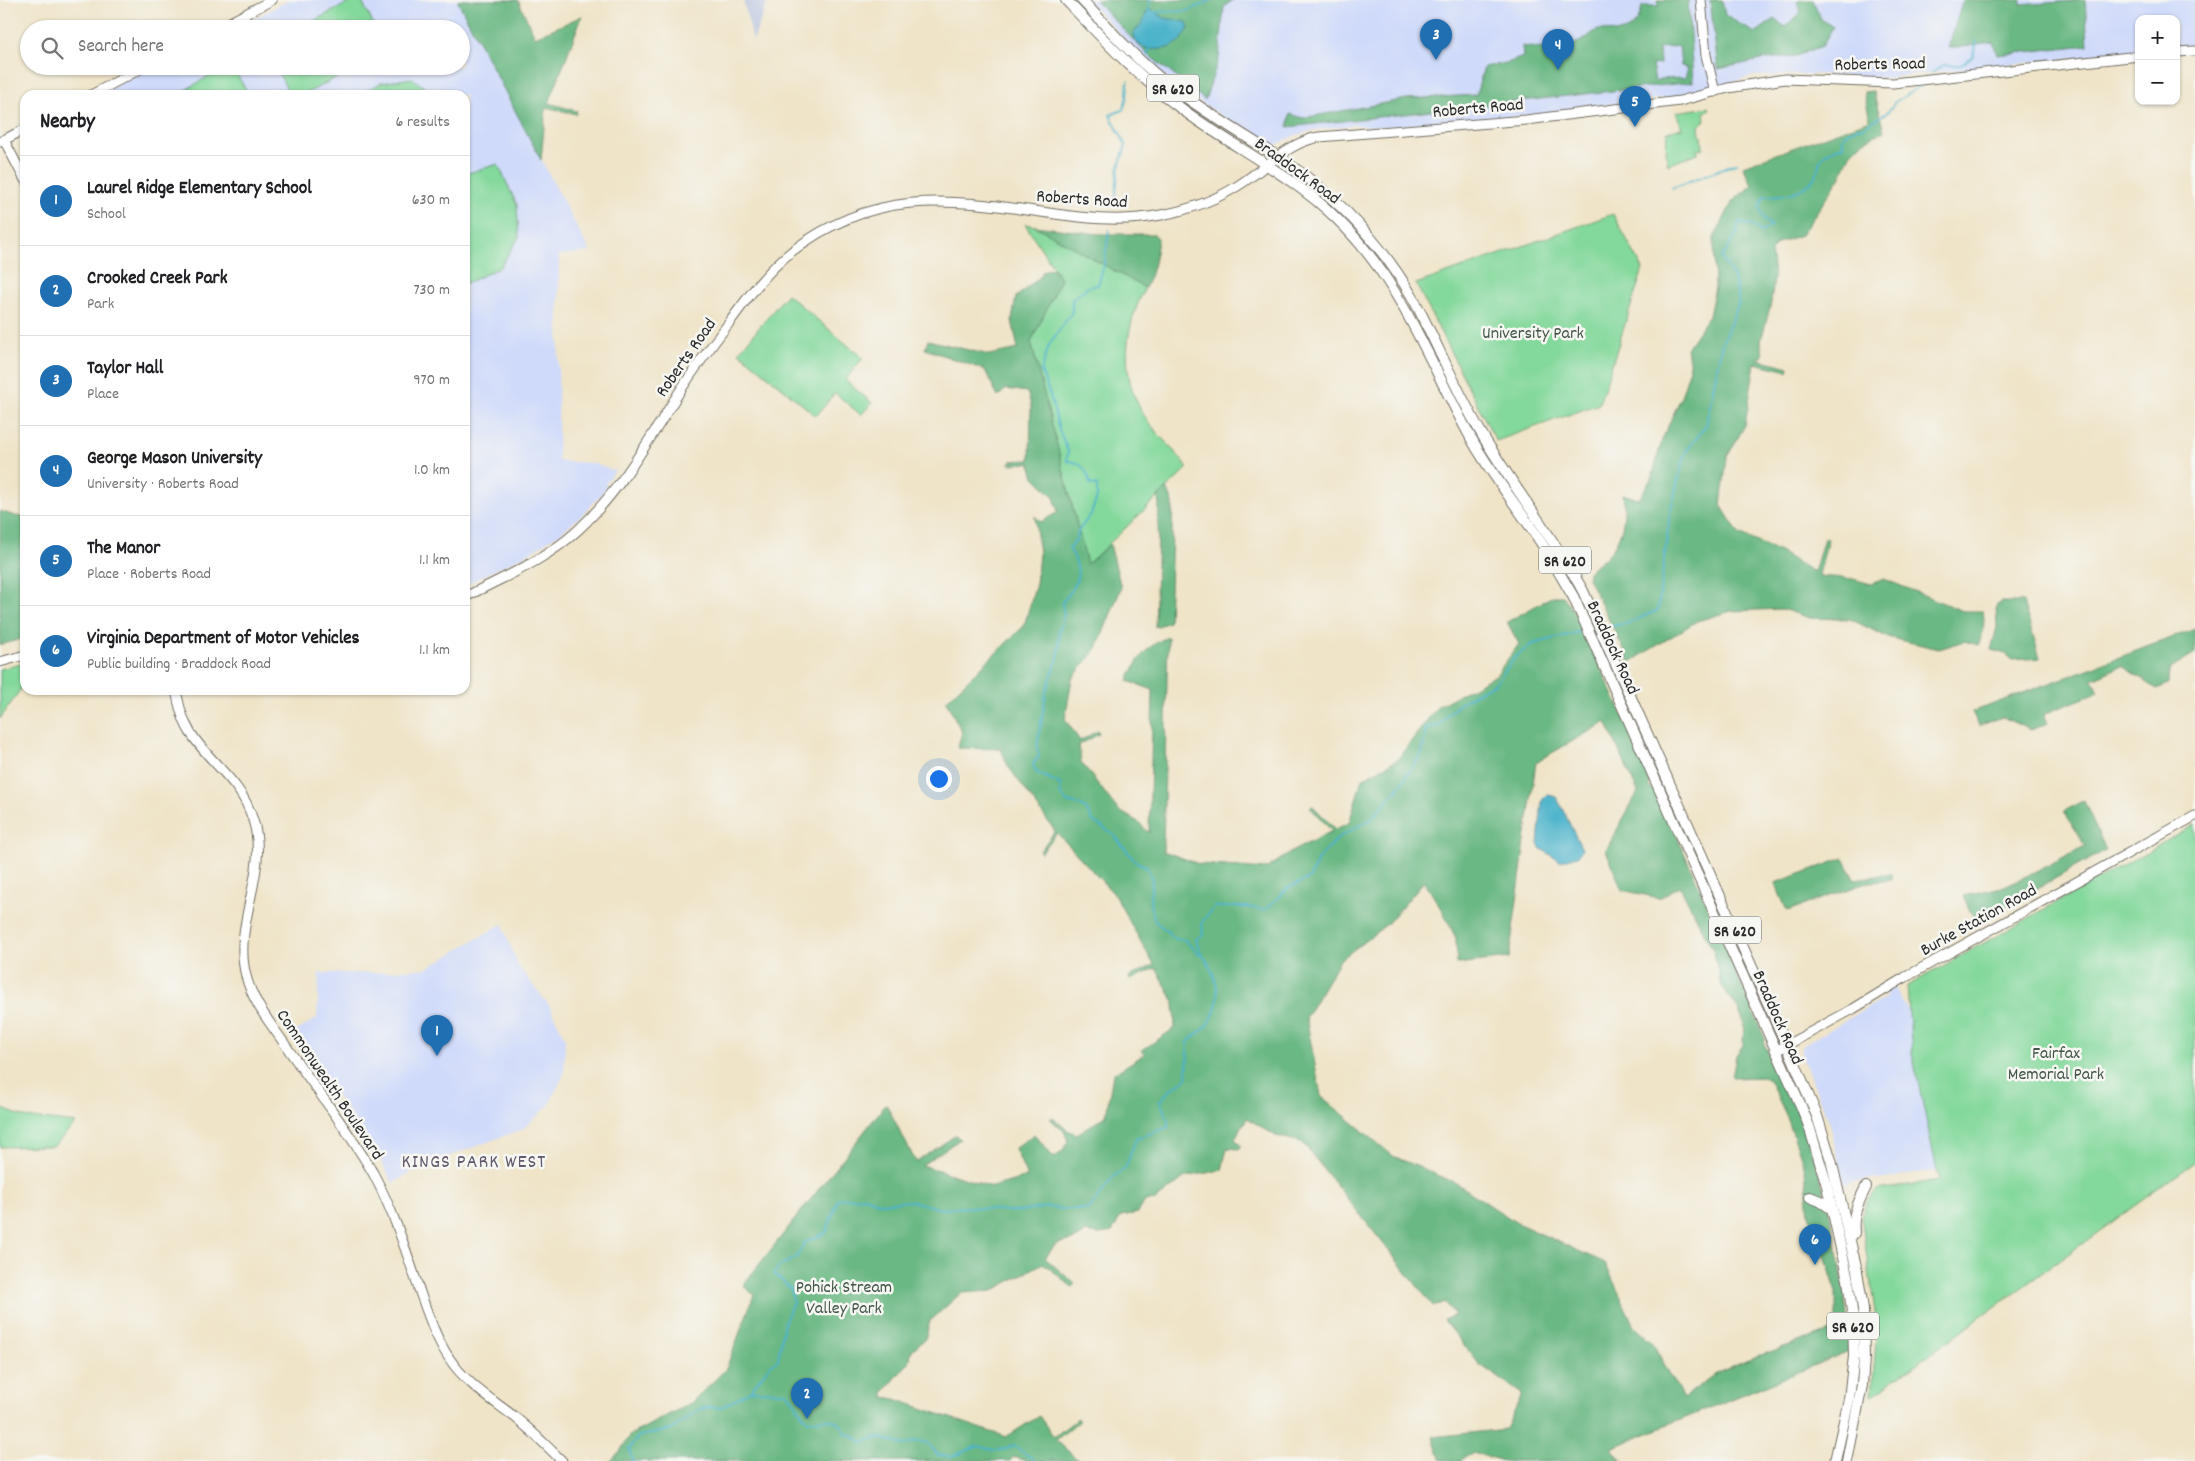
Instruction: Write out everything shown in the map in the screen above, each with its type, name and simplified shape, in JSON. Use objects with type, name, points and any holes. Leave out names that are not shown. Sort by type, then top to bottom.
[{"type":"main road","points":[[234,20],[272,0]]},
{"type":"main road","name":"Braddock Road","points":[[1066,0],[1116,53],[1152,87],[1187,113],[1299,186],[1336,218],[1363,246],[1383,272],[1413,323],[1476,447],[1540,540],[1564,580],[1598,650],[1809,1126],[1832,1209],[1848,1280],[1854,1342],[1849,1399],[1835,1461]]},
{"type":"main road","name":"Braddock Road","points":[[1082,0],[1159,77],[1193,103],[1278,157],[1317,186],[1342,208],[1374,242],[1397,272],[1420,311],[1480,431],[1574,575],[1606,640],[1787,1046],[1824,1138],[1839,1190],[1863,1309],[1864,1358],[1858,1409],[1847,1461]]},
{"type":"main road","points":[[1701,0],[1705,52],[1715,92]]},
{"type":"main road","points":[[2180,52],[2195,51]]},
{"type":"main road","name":"Roberts Road","points":[[470,594],[556,549],[586,522],[610,496],[644,449],[694,370],[760,281],[795,249],[853,216],[887,206],[944,201],[1094,218],[1122,219],[1161,215],[1195,206],[1224,194],[1298,143],[1319,137],[1526,120],[1680,101],[1755,82],[1786,79],[1893,83],[2135,56]]},
{"type":"main road","points":[[100,90],[129,75]]},
{"type":"main road","points":[[20,132],[2,141],[20,172]]},
{"type":"main road","points":[[0,662],[20,656]]},
{"type":"main road","name":"Commonwealth Boulevard","points":[[177,695],[179,706],[190,732],[237,786],[250,809],[254,822],[259,853],[244,933],[242,954],[245,973],[254,999],[348,1133],[374,1176],[392,1213],[430,1320],[446,1353],[471,1383],[524,1424],[562,1461]]},
{"type":"main road","name":"Burke Station Road","points":[[1776,1051],[2195,816]]},
{"type":"main road","points":[[1856,1271],[1853,1221],[1856,1205],[1866,1187]]},
{"type":"main road","points":[[1810,1197],[1832,1209]]},
{"type":"shaded area","points":[[289,0],[457,0],[468,20],[252,20]]},
{"type":"shaded area","points":[[743,0],[768,0],[753,41],[752,36]]},
{"type":"shaded area","points":[[1087,0],[2195,0],[2195,48],[2180,50],[2180,15],[2135,15],[2135,53],[1992,66],[1886,78],[1814,74],[1753,76],[1679,97],[1625,102],[1555,114],[1381,127],[1353,125],[1314,130],[1296,135],[1274,146],[1266,145],[1179,88],[1145,60]]},
{"type":"shaded area","points":[[470,25],[590,252],[559,255],[558,461],[593,463],[615,471],[597,499],[581,516],[559,534],[527,554],[470,582],[470,90],[106,90],[135,75],[470,75]]},
{"type":"shaded area","points":[[502,924],[518,966],[549,1005],[565,1038],[564,1074],[549,1105],[523,1129],[420,1167],[393,1183],[375,1151],[294,1033],[317,1018],[319,973],[373,973],[427,968]]},
{"type":"shaded area","points":[[1894,986],[1931,1050],[1952,1170],[1913,1173],[1882,1180],[1875,1178],[1844,1184],[1829,1121],[1801,1055],[1801,1048],[1806,1043],[1887,997],[1884,991]]},
{"type":"green space","points":[[354,0],[361,0],[371,20],[315,20]]},
{"type":"green space","points":[[457,0],[518,0],[535,37],[582,16],[549,103],[577,111],[576,114],[546,107],[541,160],[470,25],[470,20],[468,20]]},
{"type":"green space","points":[[1095,0],[1233,0],[1224,7],[1219,58],[1205,100],[1146,53]]},
{"type":"green space","points":[[1658,0],[1688,0],[1693,82],[1288,127],[1290,114],[1303,118],[1407,99],[1476,95],[1484,67],[1507,63],[1523,57],[1522,46],[1546,48],[1568,46],[1583,40],[1598,30],[1615,32],[1626,30],[1637,20],[1642,6],[1658,6]],"holes":[[[1679,46],[1681,66],[1688,68],[1685,78],[1655,81],[1652,65],[1660,64],[1659,48]]]},
{"type":"green space","points":[[1710,0],[1722,0],[1725,15],[1755,33],[1775,19],[1785,27],[1801,11],[1797,2],[1801,0],[1813,0],[1821,19],[1833,27],[1822,46],[1796,56],[1766,59],[1718,69]]},
{"type":"green space","points":[[1963,0],[2021,0],[2021,5],[2085,0],[2088,45],[1997,55],[1993,42],[1948,48]]},
{"type":"green space","points":[[211,75],[237,75],[246,90],[185,90]]},
{"type":"green space","points":[[280,75],[342,75],[313,90],[287,90]]},
{"type":"green space","points":[[412,78],[427,90],[368,90],[381,83]]},
{"type":"green space","points":[[1873,91],[1884,131],[1862,142],[1850,154],[1840,178],[1801,235],[1778,243],[1771,251],[1774,277],[1771,303],[1761,341],[1763,356],[1758,359],[1789,367],[1788,371],[1755,363],[1745,425],[1727,457],[1721,505],[1739,534],[1778,551],[1814,572],[1824,538],[1828,539],[1820,576],[1853,579],[1871,584],[1884,579],[1963,611],[1983,611],[1984,628],[1982,637],[1978,645],[1965,641],[1939,649],[1887,637],[1850,619],[1810,618],[1782,609],[1731,611],[1697,621],[1630,662],[1588,578],[1588,572],[1606,557],[1620,535],[1624,511],[1623,494],[1639,499],[1652,477],[1662,440],[1681,397],[1690,368],[1687,348],[1709,316],[1715,287],[1714,238],[1733,201],[1752,185],[1743,166],[1870,120],[1864,92]]},
{"type":"green space","points":[[1709,107],[1710,109],[1704,113],[1705,120],[1699,126],[1703,149],[1697,150],[1698,153],[1668,165],[1666,154],[1667,132],[1682,128],[1676,112]]},
{"type":"green space","points":[[498,164],[517,205],[519,237],[500,267],[470,282],[470,172]]},
{"type":"green space","name":"University Park","points":[[1613,214],[1643,269],[1599,404],[1496,441],[1416,284]]},
{"type":"green space","points":[[1025,224],[1035,226],[1145,288],[1137,305],[1128,340],[1127,357],[1133,392],[1150,424],[1188,468],[1087,565],[1031,342],[1061,279]]},
{"type":"green space","points":[[1035,226],[1098,234],[1154,234],[1158,238],[1156,251],[1152,270],[1145,288]]},
{"type":"green space","name":"Pohick Stream Valley Park","points":[[1053,268],[1061,279],[1031,342],[1087,564],[1110,544],[1121,588],[1097,648],[1072,679],[1065,719],[1080,741],[1098,731],[1099,734],[1079,745],[1081,762],[1118,810],[1138,822],[1149,833],[1153,690],[1128,681],[1143,654],[1154,644],[1168,637],[1163,851],[1199,864],[1266,869],[1293,851],[1332,831],[1310,807],[1312,805],[1335,829],[1349,823],[1362,779],[1397,760],[1438,706],[1496,675],[1519,644],[1507,622],[1553,596],[1563,596],[1576,615],[1643,758],[1650,784],[1648,785],[1660,797],[1765,1039],[1763,1043],[1775,1066],[1780,1068],[1794,1101],[1818,1171],[1836,1242],[1847,1315],[1849,1351],[1612,1448],[1622,1461],[1503,1461],[1473,1452],[1460,1461],[1441,1461],[1433,1437],[1506,1429],[1522,1394],[1479,1364],[1444,1320],[1455,1315],[1445,1302],[1434,1307],[1302,1142],[1276,1136],[1247,1118],[1235,1139],[1241,1146],[1240,1149],[1227,1148],[1222,1170],[1185,1177],[1156,1200],[1145,1201],[1138,1213],[1121,1216],[1112,1232],[1100,1234],[1085,1232],[1076,1239],[1056,1244],[1045,1258],[1075,1284],[1072,1287],[1043,1263],[992,1291],[961,1293],[930,1321],[925,1339],[912,1350],[909,1362],[884,1392],[884,1397],[895,1399],[1006,1437],[1039,1416],[1054,1437],[1078,1418],[1080,1420],[1056,1440],[1079,1461],[1028,1461],[1013,1457],[1010,1461],[611,1461],[621,1450],[630,1435],[691,1403],[726,1369],[754,1295],[743,1285],[886,1104],[916,1162],[956,1135],[960,1139],[922,1165],[992,1187],[1027,1177],[1015,1148],[1034,1134],[1054,1158],[1063,1151],[1068,1141],[1064,1131],[1050,1119],[1052,1117],[1067,1130],[1077,1134],[1106,1116],[1113,1074],[1145,1054],[1141,1051],[1175,1028],[1174,1002],[1156,968],[1130,980],[1129,977],[1154,965],[1114,894],[1057,833],[1041,853],[1040,851],[1055,831],[1008,766],[1001,749],[958,748],[962,732],[946,701],[1024,626],[1036,584],[1039,554],[1035,516],[1041,522],[1058,512],[1054,497],[1034,477],[1030,463],[1010,464],[1010,461],[1030,460],[1031,405],[1027,392],[1006,389],[998,397],[985,370],[925,349],[928,340],[989,355],[1018,349],[1012,320],[1016,297],[1040,277],[1043,271]],"holes":[[[1606,722],[1638,792],[1606,850],[1622,890],[1659,898],[1680,886],[1714,952],[1721,986],[1736,1005],[1744,1022],[1743,1045],[1736,1055],[1732,1078],[1764,1077],[1770,1081],[1787,1117],[1805,1169],[1809,1215],[1819,1235],[1836,1291],[1836,1329],[1741,1362],[1716,1374],[1683,1398],[1652,1342],[1634,1326],[1605,1263],[1517,1223],[1458,1184],[1393,1156],[1321,1096],[1306,1017],[1340,960],[1387,924],[1424,881],[1456,938],[1457,964],[1509,958],[1536,762]]]},
{"type":"green space","points":[[787,294],[863,358],[845,380],[872,403],[861,415],[835,393],[816,416],[739,352]]},
{"type":"green space","points":[[1167,488],[1173,503],[1169,622],[1155,627],[1159,503],[1157,498]]},
{"type":"green space","points":[[0,511],[20,516],[20,639],[0,645]]},
{"type":"green space","points":[[2002,602],[2023,602],[2040,658],[2013,660],[2006,654],[1991,650],[1997,627],[1996,606]]},
{"type":"green space","points":[[2195,629],[2195,654],[2169,670],[2168,684],[2157,689],[2122,666],[2092,679],[2099,692],[2044,714],[2048,723],[2031,730],[2002,717],[1979,726],[1972,712]]},
{"type":"green space","points":[[20,664],[20,690],[0,719],[0,669]]},
{"type":"green space","points":[[2084,801],[2106,850],[1976,923],[1963,896],[2002,887],[2085,846],[2064,811]]},
{"type":"green space","name":"Fairfax Memorial Park","points":[[2195,825],[2195,1162],[1872,1396],[1877,1326],[1861,1216],[1867,1201],[1878,1190],[1939,1180],[1912,1053],[1907,986]]},
{"type":"green space","points":[[1844,858],[1854,879],[1892,874],[1892,880],[1869,882],[1787,911],[1775,883]]},
{"type":"green space","points":[[0,1108],[24,1117],[76,1123],[54,1146],[0,1147]]},
{"type":"water","points":[[1148,8],[1165,18],[1187,22],[1189,28],[1184,36],[1173,46],[1161,49],[1142,47],[1134,39],[1133,33],[1143,22]]},
{"type":"water","points":[[1548,794],[1557,798],[1582,849],[1578,856],[1560,861],[1540,848],[1538,844],[1542,800]]},
{"type":"waterway","points":[[1148,10],[1150,0]]},
{"type":"waterway","points":[[1152,12],[1187,11],[1212,0]]},
{"type":"waterway","points":[[1932,73],[1944,65],[1961,65],[1972,57],[1977,41]]},
{"type":"waterway","points":[[1147,55],[1151,48]]},
{"type":"waterway","points":[[1115,205],[1118,170],[1126,145],[1110,115],[1123,110],[1127,97],[1128,81]]},
{"type":"waterway","points":[[1611,626],[1629,623],[1658,610],[1670,512],[1685,453],[1706,425],[1722,343],[1739,303],[1734,277],[1721,258],[1736,235],[1739,222],[1753,226],[1761,232],[1771,226],[1762,216],[1759,206],[1765,196],[1788,194],[1808,185],[1817,172],[1823,156],[1831,150],[1843,146],[1843,137],[1850,130],[1863,127],[1888,112],[1895,102],[1921,86]]},
{"type":"waterway","points":[[1672,188],[1737,163]]},
{"type":"waterway","points":[[1109,230],[1104,265],[1098,285],[1088,287],[1072,299],[1072,312],[1049,345],[1041,371],[1051,398],[1059,430],[1068,451],[1067,461],[1072,461],[1083,468],[1088,475],[1090,484],[1097,486],[1097,497],[1091,514],[1069,548],[1076,563],[1078,576],[1073,589],[1062,602],[1064,616],[1059,630],[1059,655],[1046,692],[1037,747],[1039,757],[1033,763],[1036,772],[1060,784],[1061,795],[1067,802],[1086,809],[1093,821],[1114,835],[1135,861],[1147,867],[1152,879],[1150,904],[1155,921],[1176,939],[1185,940],[1200,955]]},
{"type":"waterway","points":[[750,1391],[771,1364],[778,1360],[784,1323],[793,1302],[791,1289],[774,1274],[779,1266],[796,1258],[805,1242],[826,1233],[838,1199],[865,1197],[881,1203],[912,1201],[941,1209],[966,1207],[1019,1212],[1047,1207],[1089,1209],[1114,1176],[1125,1169],[1136,1139],[1168,1127],[1168,1120],[1160,1101],[1171,1089],[1187,1078],[1188,1042],[1206,1026],[1211,1019],[1216,1005],[1216,982],[1196,939],[1203,935],[1202,922],[1214,907],[1247,907],[1265,910],[1288,888],[1310,878],[1318,859],[1338,838],[1371,819],[1400,786],[1422,753],[1426,728],[1438,726],[1450,712],[1466,699],[1496,683],[1515,657],[1533,644],[1583,631]]},
{"type":"waterway","points":[[633,1461],[629,1449],[639,1436],[671,1430],[700,1409],[720,1408],[750,1391],[787,1392],[808,1421],[827,1419],[835,1421],[843,1427],[844,1432],[863,1442],[878,1437],[904,1445],[917,1441],[928,1443],[938,1455],[951,1457],[979,1446],[996,1450],[1014,1446],[1033,1459]]},
{"type":"place","name":"Taylor Hall","points":[[1436,60]]},
{"type":"place","name":"George Mason University","points":[[1558,70]]},
{"type":"place","name":"The Manor","points":[[1635,127]]},
{"type":"place","name":"Laurel Ridge Elementary School","points":[[437,1056]]},
{"type":"place","name":"Virginia Department of Motor Vehicles","points":[[1815,1265]]},
{"type":"place","name":"Crooked Creek Park","points":[[807,1419]]},
{"type":"district","name":"KINGS PARK WEST","points":[[474,1160]]}]
